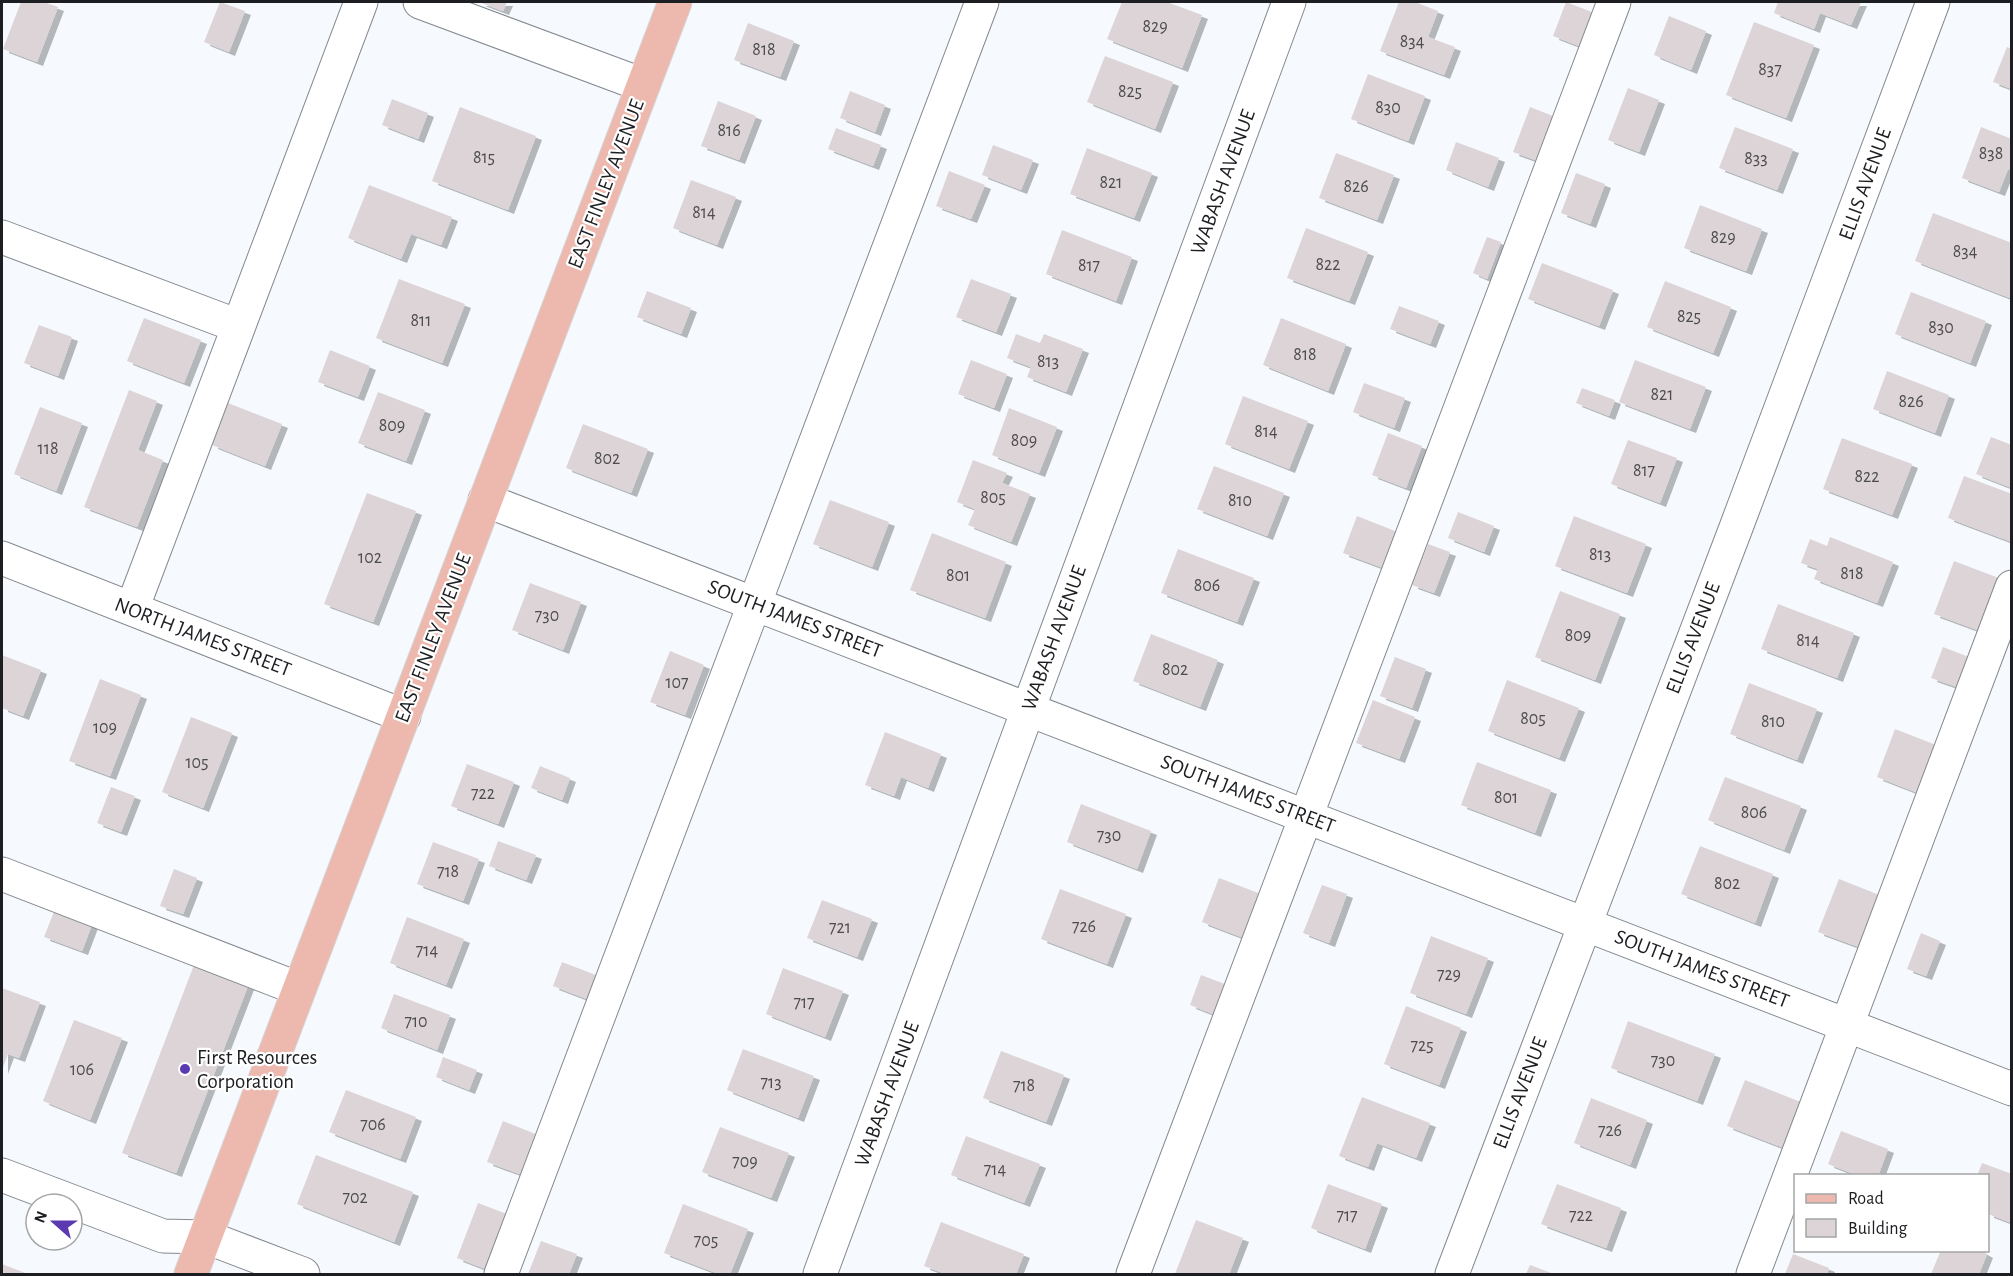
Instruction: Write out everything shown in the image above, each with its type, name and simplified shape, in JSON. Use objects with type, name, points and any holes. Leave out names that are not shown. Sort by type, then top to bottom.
[{"type":"main road","name":"EAST FINLEY AVENUE","points":[[191,1275],[675,2]]},
{"type":"street","points":[[132,609],[361,2]]},
{"type":"street","points":[[420,2],[643,85]]},
{"type":"street","points":[[501,1275],[982,2]]},
{"type":"street","name":"WABASH AVENUE","points":[[820,1275],[1289,2]]},
{"type":"street","points":[[1133,1275],[1614,2]]},
{"type":"street","name":"ELLIS AVENUE","points":[[1452,1275],[1933,2]]},
{"type":"street","points":[[2,237],[238,326]]},
{"type":"street","name":"SOUTH JAMES STREET","points":[[485,500],[2012,1089]]},
{"type":"street","name":"NORTH JAMES STREET","points":[[2,558],[404,716]]},
{"type":"street","points":[[1753,1275],[2012,588]]},
{"type":"street","points":[[2,874],[300,990]]},
{"type":"street","points":[[2,1175],[163,1236],[206,1237],[303,1275]]},
{"type":"building","points":[[21,2],[44,2],[58,7],[37,62],[3,49]]},
{"type":"building","points":[[220,2],[245,11],[229,52],[204,42]]},
{"type":"building","points":[[479,2],[507,2],[503,11]]},
{"type":"building","points":[[1122,2],[1167,2],[1202,15],[1182,68],[1107,39]]},
{"type":"building","points":[[1399,2],[1415,2],[1438,11],[1428,37],[1455,47],[1444,75],[1380,51]]},
{"type":"building","points":[[1566,2],[1592,12],[1579,46],[1553,36]]},
{"type":"building","points":[[1778,2],[1861,2],[1851,25],[1820,13],[1814,29],[1774,13]]},
{"type":"building","points":[[1669,16],[1706,31],[1691,70],[1654,55]]},
{"type":"building","points":[[1754,22],[1814,45],[1786,118],[1726,95]]},
{"type":"building","points":[[748,23],[794,41],[780,77],[734,60]]},
{"type":"building","points":[[2007,47],[2012,49],[2012,89],[1993,82]]},
{"type":"building","points":[[1105,56],[1173,82],[1155,129],[1087,102]]},
{"type":"building","points":[[1368,74],[1425,96],[1408,141],[1351,119]]},
{"type":"building","points":[[1628,88],[1659,100],[1639,152],[1608,140]]},
{"type":"building","points":[[850,91],[885,105],[875,132],[840,118]]},
{"type":"building","points":[[392,99],[428,113],[418,139],[382,125]]},
{"type":"building","points":[[718,101],[756,116],[739,160],[701,146]]},
{"type":"building","points":[[460,107],[536,136],[508,210],[432,181]]},
{"type":"building","points":[[1530,107],[1558,118],[1541,162],[1513,152]]},
{"type":"building","points":[[1735,127],[1793,149],[1777,190],[1719,168]]},
{"type":"building","points":[[1981,127],[2012,139],[2012,170],[2008,169],[1999,192],[1962,178]]},
{"type":"building","points":[[836,128],[881,145],[873,166],[828,149]]},
{"type":"building","points":[[1456,142],[1499,158],[1488,187],[1446,170]]},
{"type":"building","points":[[993,145],[1033,160],[1021,190],[982,175]]},
{"type":"building","points":[[1087,148],[1152,173],[1134,218],[1070,194]]},
{"type":"building","points":[[1336,153],[1394,175],[1377,220],[1319,198]]},
{"type":"building","points":[[949,171],[985,185],[971,219],[936,206]]},
{"type":"building","points":[[1576,173],[1605,184],[1590,224],[1561,213]]},
{"type":"building","points":[[691,180],[736,197],[717,245],[673,228]]},
{"type":"building","points":[[369,185],[452,217],[441,245],[411,234],[401,259],[348,238]]},
{"type":"building","points":[[1700,205],[1762,229],[1746,271],[1684,248]]},
{"type":"building","points":[[1933,213],[2012,243],[2010,298],[1915,261]]},
{"type":"building","points":[[1306,228],[1368,252],[1349,301],[1287,278]]},
{"type":"building","points":[[1062,230],[1132,257],[1116,301],[1046,274]]},
{"type":"building","points":[[1487,237],[1501,242],[1487,279],[1473,273]]},
{"type":"building","points":[[1542,263],[1613,290],[1599,326],[1528,299]]},
{"type":"building","points":[[399,279],[465,304],[442,363],[376,338]]},
{"type":"building","points":[[971,279],[1011,294],[996,332],[956,317]]},
{"type":"building","points":[[1665,281],[1731,307],[1713,353],[1647,327]]},
{"type":"building","points":[[647,291],[691,308],[681,334],[637,317]]},
{"type":"building","points":[[1911,292],[1986,321],[1970,363],[1895,334]]},
{"type":"building","points":[[1399,306],[1439,321],[1430,344],[1390,329]]},
{"type":"building","points":[[144,318],[201,340],[184,383],[127,361]]},
{"type":"building","points":[[1281,318],[1346,344],[1328,391],[1263,365]]},
{"type":"building","points":[[39,325],[72,337],[58,376],[24,363]]},
{"type":"building","points":[[1016,334],[1040,343],[1044,334],[1083,349],[1066,392],[1027,377],[1031,367],[1007,358]]},
{"type":"building","points":[[330,350],[370,366],[358,397],[318,382]]},
{"type":"building","points":[[971,360],[1007,374],[994,408],[958,394]]},
{"type":"building","points":[[1635,360],[1706,387],[1690,429],[1619,402]]},
{"type":"building","points":[[1887,371],[1949,395],[1935,433],[1873,409]]},
{"type":"building","points":[[1364,383],[1405,398],[1394,428],[1353,412]]},
{"type":"building","points":[[1582,388],[1615,400],[1609,416],[1576,403]]},
{"type":"building","points":[[129,390],[157,401],[138,450],[163,460],[137,527],[84,507]]},
{"type":"building","points":[[378,392],[425,410],[406,461],[358,443]]},
{"type":"building","points":[[1243,396],[1308,421],[1289,469],[1225,444]]},
{"type":"building","points":[[228,403],[282,424],[265,466],[212,445]]},
{"type":"building","points":[[40,407],[82,423],[56,491],[14,474]]},
{"type":"building","points":[[1009,408],[1057,427],[1039,473],[992,455]]},
{"type":"building","points":[[583,424],[648,449],[631,493],[566,468]]},
{"type":"building","points":[[1388,433],[1422,446],[1406,488],[1372,475]]},
{"type":"building","points":[[1991,437],[2012,445],[2012,488],[1976,474]]},
{"type":"building","points":[[1842,438],[1912,464],[1892,515],[1823,489]]},
{"type":"building","points":[[1628,440],[1677,458],[1660,503],[1611,484]]},
{"type":"building","points":[[973,460],[1007,473],[1002,483],[1030,494],[1011,542],[968,525],[975,509],[957,502]]},
{"type":"building","points":[[1214,466],[1284,493],[1267,536],[1197,509]]},
{"type":"building","points":[[1964,476],[2012,494],[2012,542],[1948,518]]},
{"type":"building","points":[[367,493],[416,511],[373,622],[324,604]]},
{"type":"building","points":[[830,500],[889,522],[872,567],[813,544]]},
{"type":"building","points":[[1458,512],[1494,526],[1484,552],[1448,538]]},
{"type":"building","points":[[1357,516],[1400,533],[1386,569],[1343,553]]},
{"type":"building","points":[[1574,516],[1646,544],[1627,593],[1555,566]]},
{"type":"building","points":[[932,533],[1006,562],[985,618],[910,590]]},
{"type":"building","points":[[1830,537],[1893,562],[1877,603],[1814,579],[1818,569],[1801,563],[1810,539],[1827,546]]},
{"type":"building","points":[[1428,544],[1450,552],[1434,593],[1412,585]]},
{"type":"building","points":[[1178,549],[1254,578],[1237,622],[1161,593]]},
{"type":"building","points":[[1954,561],[2004,580],[1983,632],[1934,614]]},
{"type":"building","points":[[530,583],[581,602],[563,650],[512,630]]},
{"type":"building","points":[[1560,591],[1620,614],[1595,680],[1535,657]]},
{"type":"building","points":[[1778,604],[1854,633],[1837,678],[1761,649]]},
{"type":"building","points":[[1151,634],[1218,660],[1200,707],[1133,681]]},
{"type":"building","points":[[1943,647],[1969,657],[1957,687],[1931,678]]},
{"type":"building","points":[[670,651],[704,665],[685,715],[650,702]]},
{"type":"building","points":[[2,655],[41,670],[23,716],[2,708]]},
{"type":"building","points":[[1395,657],[1426,669],[1412,708],[1380,696]]},
{"type":"building","points":[[100,679],[141,695],[110,776],[69,761]]},
{"type":"building","points":[[1507,680],[1579,708],[1559,758],[1488,731]]},
{"type":"building","points":[[1749,683],[1817,709],[1797,760],[1730,734]]},
{"type":"building","points":[[1373,700],[1415,717],[1399,759],[1356,743]]},
{"type":"building","points":[[191,717],[232,733],[203,808],[162,792]]},
{"type":"building","points":[[1895,729],[1936,745],[1918,793],[1877,777]]},
{"type":"building","points":[[885,732],[941,754],[928,788],[901,777],[894,796],[865,785]]},
{"type":"building","points":[[1477,762],[1551,790],[1535,833],[1461,805]]},
{"type":"building","points":[[467,764],[514,782],[498,824],[451,806]]},
{"type":"building","points":[[540,766],[570,778],[562,800],[531,788]]},
{"type":"building","points":[[1725,777],[1801,806],[1784,850],[1708,820]]},
{"type":"building","points":[[111,787],[135,796],[121,832],[97,823]]},
{"type":"building","points":[[1081,804],[1151,831],[1137,869],[1067,842]]},
{"type":"building","points":[[498,841],[536,855],[526,880],[489,866]]},
{"type":"building","points":[[433,842],[479,859],[463,901],[417,884]]},
{"type":"building","points":[[1700,846],[1773,874],[1755,923],[1681,894]]},
{"type":"building","points":[[174,869],[197,878],[183,914],[160,906]]},
{"type":"building","points":[[1219,878],[1261,894],[1244,938],[1202,922]]},
{"type":"building","points":[[1839,879],[1887,898],[1867,950],[1818,932]]},
{"type":"building","points":[[1322,885],[1347,894],[1329,943],[1303,933]]},
{"type":"building","points":[[1060,889],[1126,914],[1107,964],[1041,939]]},
{"type":"building","points":[[59,899],[96,914],[82,951],[44,937]]},
{"type":"building","points":[[822,900],[872,919],[857,957],[807,938]]},
{"type":"building","points":[[407,917],[464,939],[446,985],[390,963]]},
{"type":"building","points":[[1921,933],[1940,941],[1926,976],[1907,969]]},
{"type":"building","points":[[1431,936],[1488,958],[1466,1014],[1410,993]]},
{"type":"building","points":[[562,962],[596,975],[587,999],[553,986]]},
{"type":"building","name":"First Resources Corporation","points":[[194,965],[248,986],[176,1173],[122,1153]]},
{"type":"building","points":[[783,968],[843,991],[825,1037],[766,1014]]},
{"type":"building","points":[[1201,975],[1225,984],[1213,1014],[1190,1005]]},
{"type":"building","points":[[2,988],[40,1002],[19,1058],[8,1054],[2,1070]]},
{"type":"building","points":[[394,994],[450,1015],[437,1050],[381,1028]]},
{"type":"building","points":[[1406,1006],[1461,1028],[1439,1085],[1384,1064]]},
{"type":"building","points":[[74,1020],[122,1038],[90,1120],[43,1101]]},
{"type":"building","points":[[1628,1021],[1715,1054],[1697,1101],[1611,1068]]},
{"type":"building","points":[[743,1049],[814,1076],[798,1118],[727,1090]]},
{"type":"building","points":[[1001,1051],[1064,1075],[1046,1122],[983,1098]]},
{"type":"building","points":[[443,1057],[477,1070],[469,1090],[436,1077]]},
{"type":"building","points":[[1745,1080],[1806,1104],[1789,1150],[1727,1126]]},
{"type":"building","points":[[346,1090],[416,1117],[400,1159],[329,1132]]},
{"type":"building","points":[[1362,1097],[1430,1123],[1416,1158],[1377,1143],[1368,1167],[1339,1156]]},
{"type":"building","points":[[1591,1098],[1647,1120],[1630,1165],[1574,1143]]},
{"type":"building","points":[[503,1121],[543,1137],[528,1177],[487,1162]]},
{"type":"building","points":[[720,1127],[789,1153],[771,1198],[702,1172]]},
{"type":"building","points":[[1841,1131],[1888,1149],[1879,1174],[1854,1174],[1828,1164]]},
{"type":"building","points":[[966,1136],[1040,1164],[1024,1203],[951,1175]]},
{"type":"building","points":[[316,1155],[413,1192],[394,1242],[297,1204]]},
{"type":"building","points":[[1982,1163],[2012,1174],[2012,1223],[1989,1214],[1989,1174],[1978,1174]]},
{"type":"building","points":[[1328,1184],[1382,1204],[1365,1249],[1311,1228]]},
{"type":"building","points":[[1557,1184],[1621,1208],[1606,1248],[1541,1224]]},
{"type":"building","points":[[478,1203],[512,1216],[491,1271],[457,1258]]},
{"type":"building","points":[[683,1204],[748,1229],[730,1274],[719,1274],[664,1253]]},
{"type":"building","points":[[1196,1220],[1243,1238],[1229,1274],[1175,1274]]},
{"type":"building","points":[[941,1222],[1024,1254],[1016,1274],[946,1274],[924,1266]]},
{"type":"building","points":[[541,1241],[577,1254],[569,1274],[528,1274]]},
{"type":"building","points":[[1940,1252],[1984,1252],[1987,1254],[1979,1274],[1931,1274]]},
{"type":"building","points":[[1793,1254],[1829,1268],[1827,1274],[1785,1274]]},
{"type":"building","points":[[2,1264],[28,1274],[2,1274]]},
{"type":"building","points":[[1530,1265],[1554,1274],[1526,1274]]},
{"type":"place","name":"First Resources Corporation","points":[[185,1069]]}]
